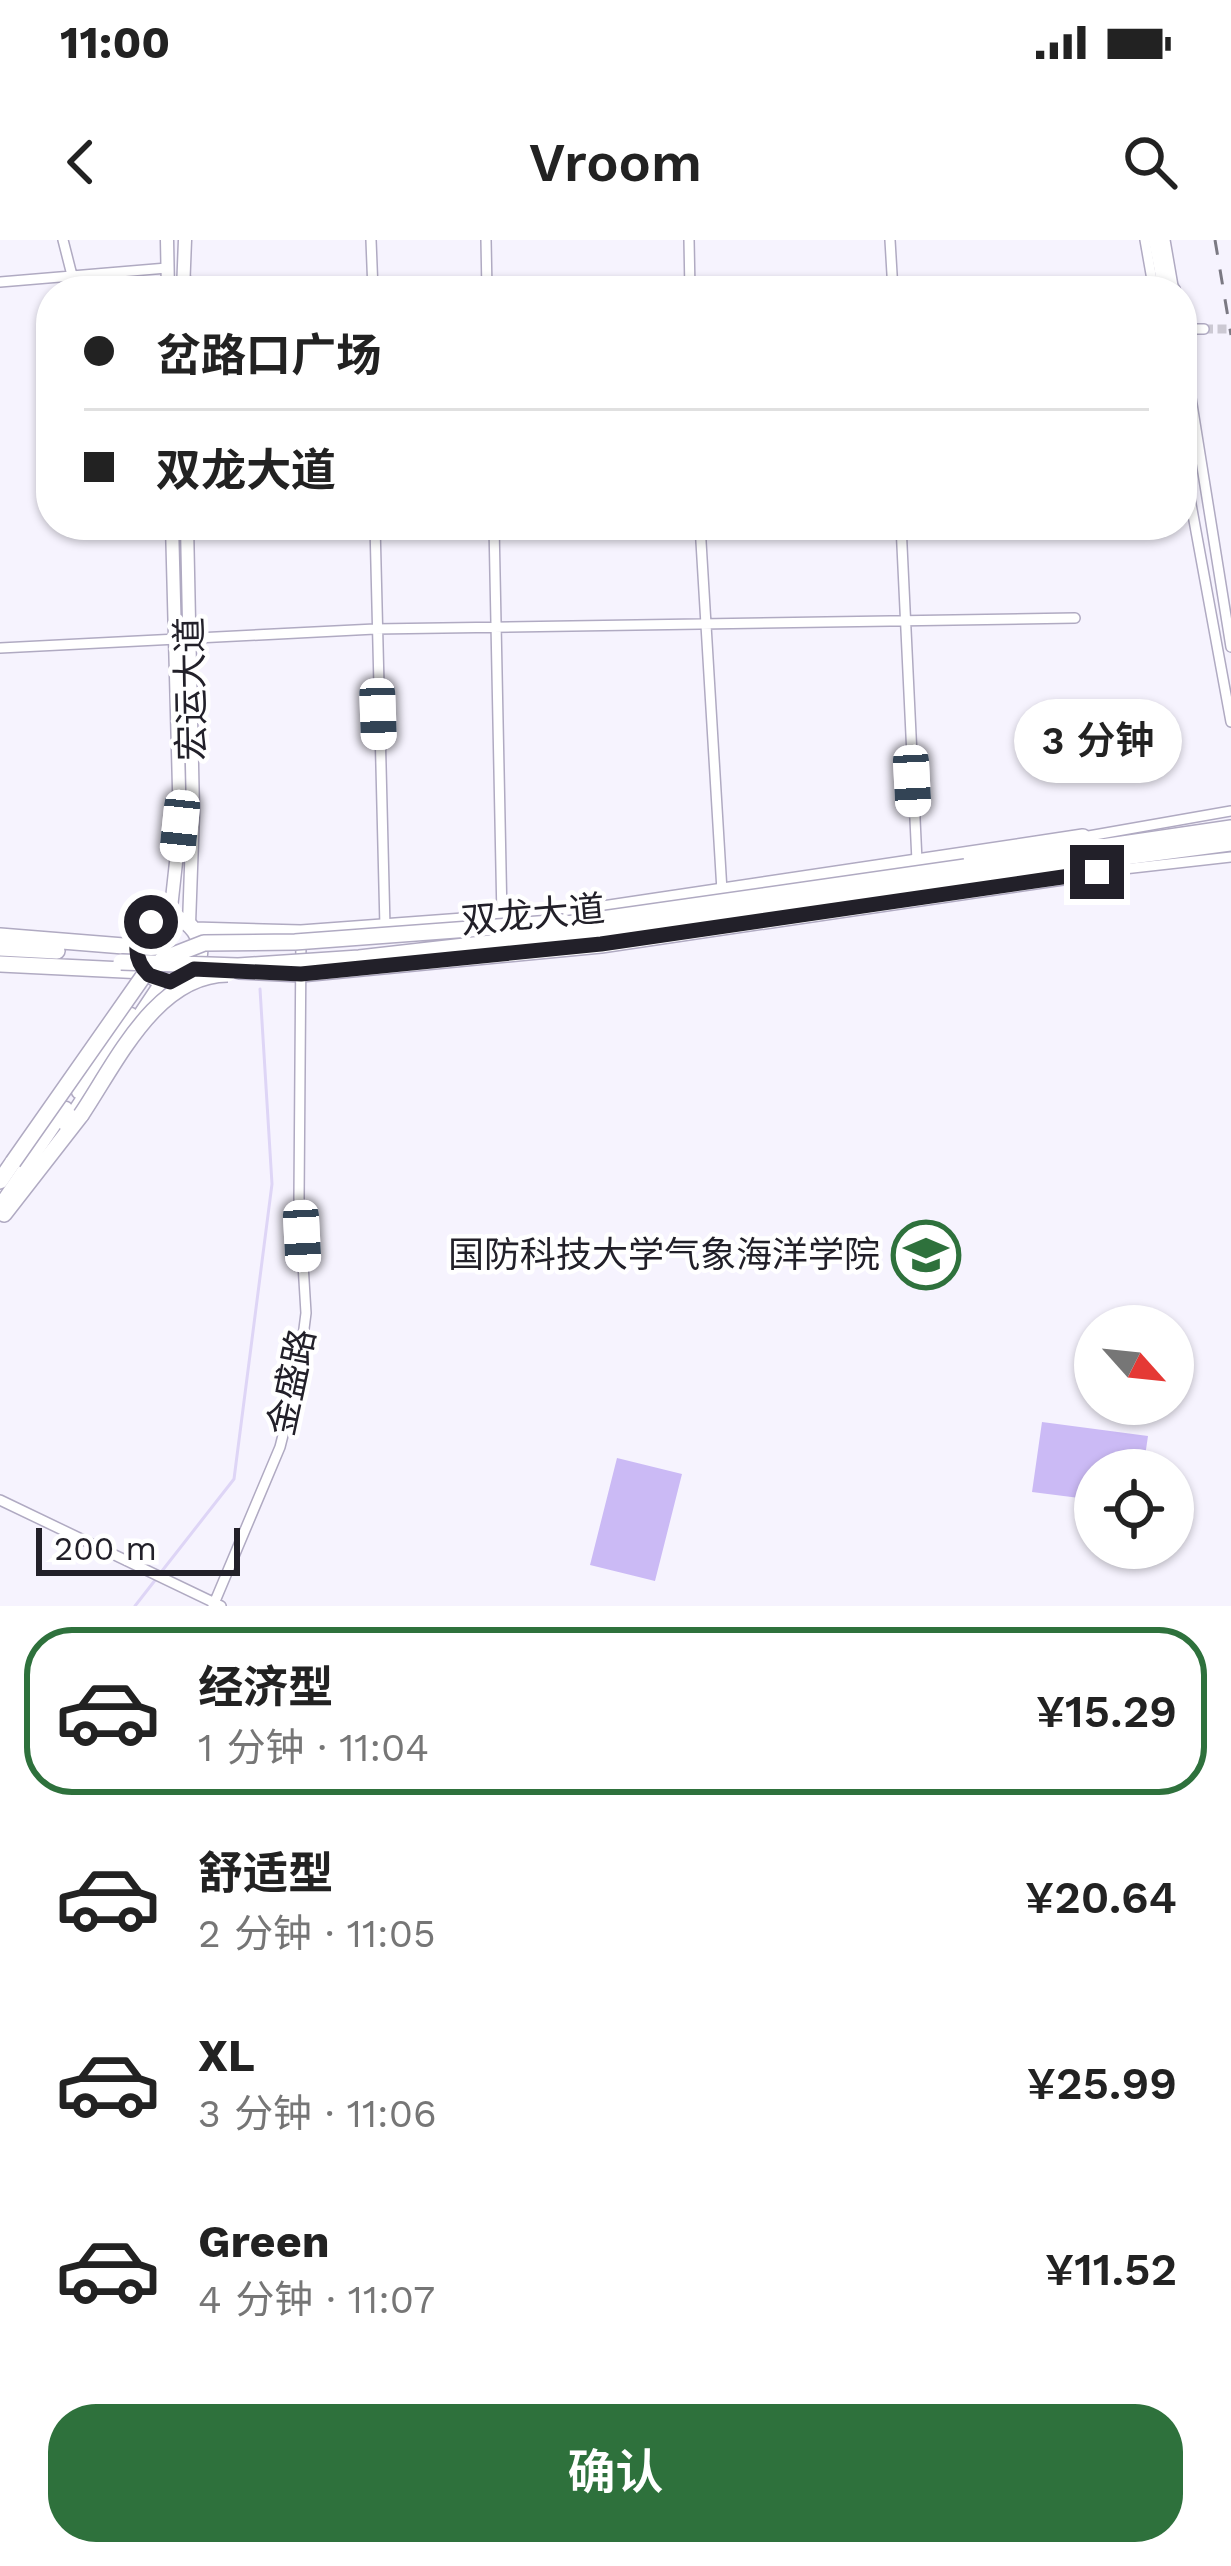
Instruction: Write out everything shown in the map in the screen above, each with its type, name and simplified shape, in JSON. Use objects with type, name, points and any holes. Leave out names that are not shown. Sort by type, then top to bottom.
[{"type":"highway","name":"双龙大道","points":[[0,951],[238,966],[311,963],[821,900],[1231,828]]},
{"type":"highway","name":"双龙大道","points":[[192,927],[301,933],[583,912],[1083,837]]},
{"type":"highway","name":"双龙大道","points":[[0,951],[306,954],[965,873],[1231,850]]},
{"type":"highway","name":"双龙大道","points":[[194,969],[301,974],[601,944],[1097,872]]},
{"type":"highway","points":[[2,1213],[81,1115],[154,1010],[176,990],[215,974],[346,967],[575,943],[821,900]]},
{"type":"highway","points":[[0,964],[179,980],[194,969],[201,949],[192,927],[170,917],[151,922],[136,946]]},
{"type":"highway","points":[[0,1181],[142,978],[182,948],[228,940],[295,942],[585,921]]},
{"type":"highway","points":[[0,936],[136,946]]},
{"type":"highway","points":[[136,946],[154,977]]},
{"type":"main road","points":[[1155,240],[1162,276]]},
{"type":"main road","points":[[166,243],[167,276]]},
{"type":"main road","points":[[184,276],[186,243]]},
{"type":"main road","name":"宏运大道","points":[[170,917],[180,826],[172,540]]},
{"type":"main road","name":"宏运大道","points":[[188,540],[192,927]]},
{"type":"main road","points":[[2,1213],[154,977]]},
{"type":"street","points":[[63,240],[73,275]]},
{"type":"street","points":[[371,240],[373,276]]},
{"type":"street","points":[[486,240],[487,276]]},
{"type":"street","points":[[688,240],[689,276]]},
{"type":"street","points":[[890,240],[892,276]]},
{"type":"street","points":[[1144,240],[1151,276]]},
{"type":"street","points":[[1166,240],[1172,276]]},
{"type":"street","points":[[63,276],[167,268]]},
{"type":"street","points":[[0,282],[36,279]]},
{"type":"street","points":[[1197,329],[1204,329]]},
{"type":"street","points":[[1197,431],[1231,647]]},
{"type":"street","points":[[375,540],[385,927]]},
{"type":"street","points":[[495,540],[502,918]]},
{"type":"street","points":[[701,540],[722,893]]},
{"type":"street","points":[[901,540],[916,862]]},
{"type":"street","points":[[1196,540],[1231,722]]},
{"type":"street","points":[[1208,609],[1227,609]]},
{"type":"street","points":[[0,648],[375,629],[1075,618]]},
{"type":"street","points":[[1083,837],[1231,811]]},
{"type":"street","points":[[1097,872],[1201,859],[1231,850]]},
{"type":"street","name":"金盛路","points":[[214,1605],[280,1447],[298,1376],[306,1313],[299,1198],[301,933]]},
{"type":"street","points":[[0,1500],[214,1605]]},
{"type":"shaded area","points":[[1042,1422],[1148,1436],[1146,1449],[1074,1449],[1074,1497],[1032,1492]]},
{"type":"shaded area","points":[[617,1458],[682,1474],[655,1581],[590,1565]]},
{"type":"waterway","points":[[162,1571],[234,1479],[272,1184],[260,989]]},
{"type":"waterway","points":[[135,1606],[156,1579]]},
{"type":"tunnel","points":[[1204,329],[1231,329]]},
{"type":"railway","points":[[1215,240],[1231,335]]},
{"type":"place","name":"国防科技大学气象海洋学院","points":[[926,1255]]},
{"type":"route","points":[[151,922],[138,938],[137,955],[144,971],[170,982],[194,969],[301,974],[601,944],[1097,872]]}]
